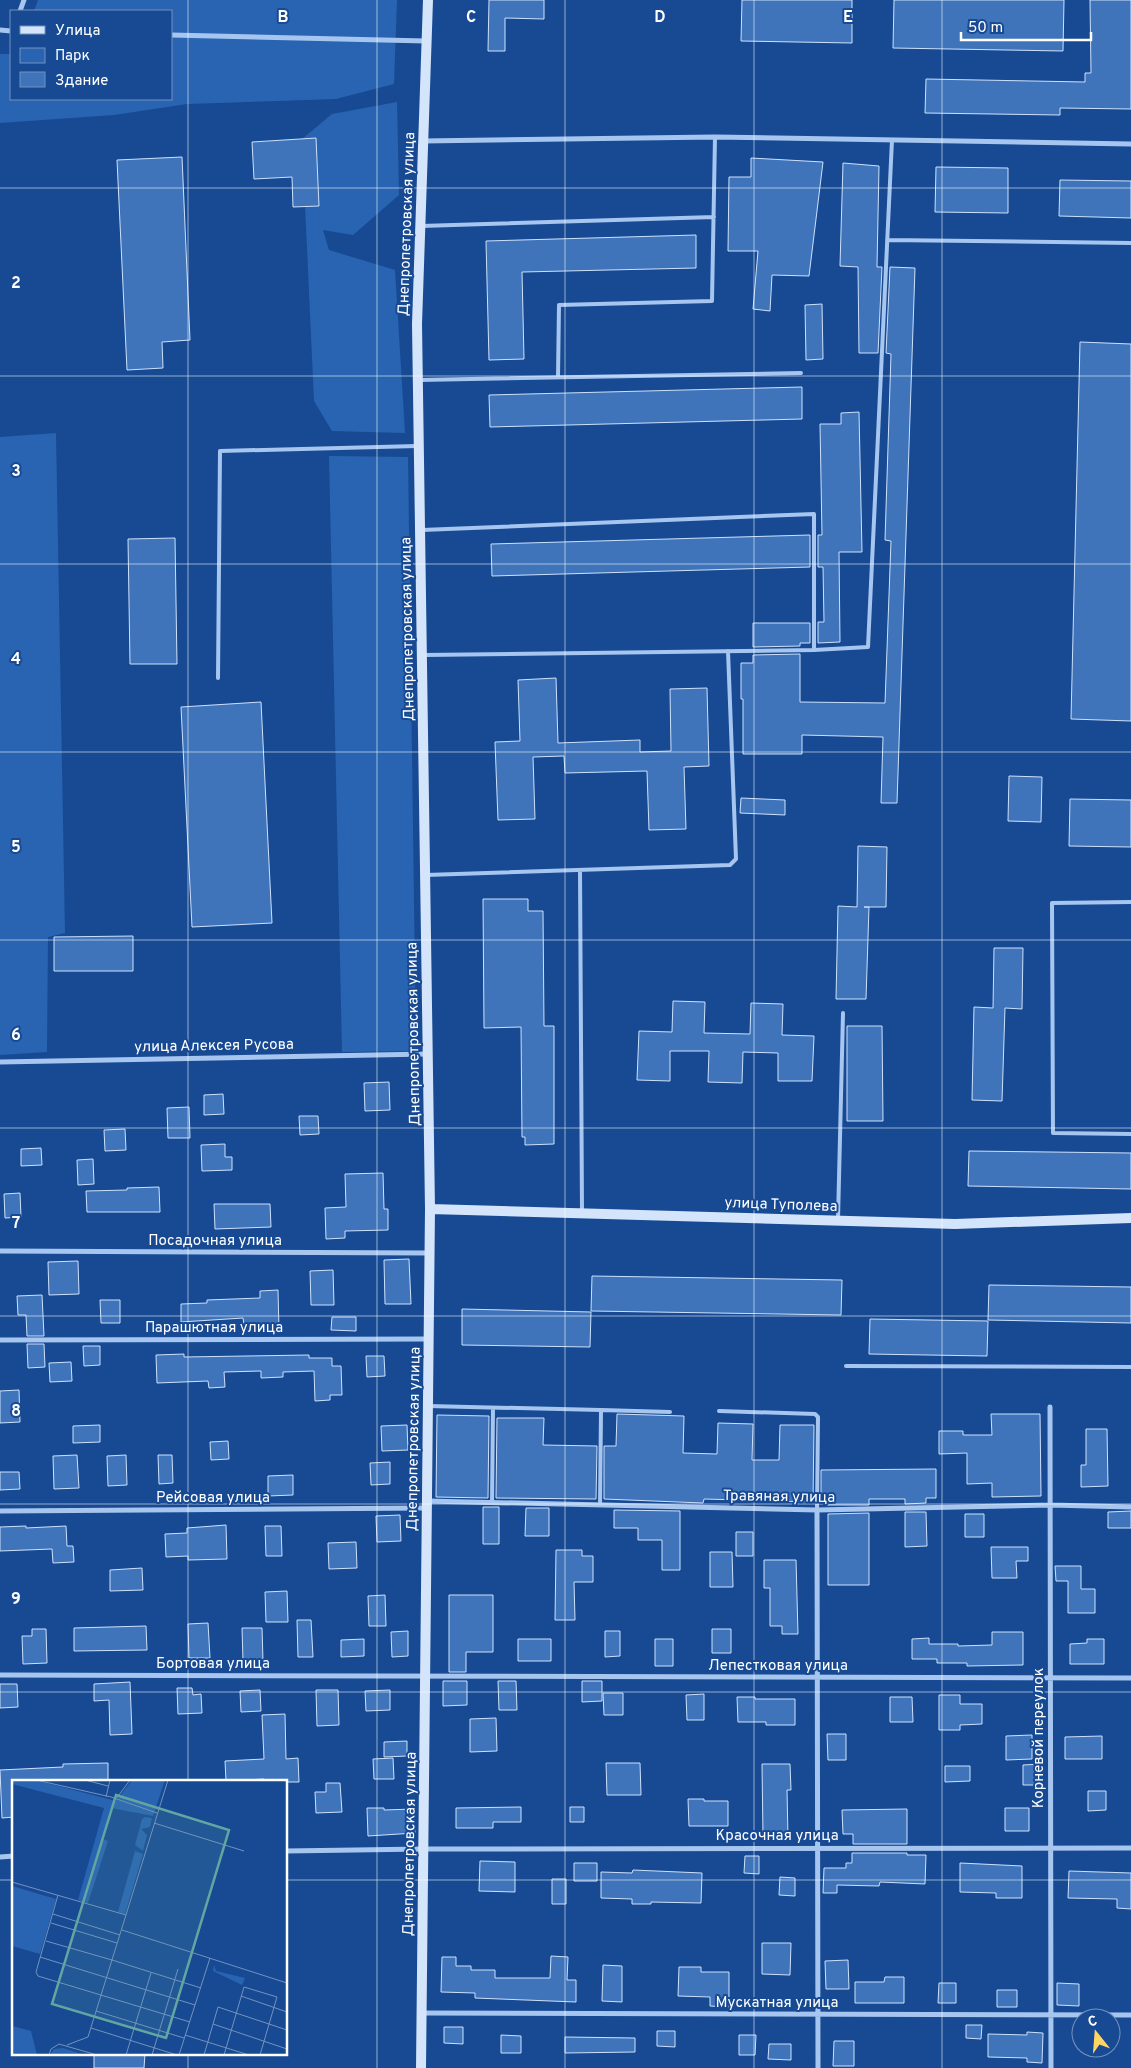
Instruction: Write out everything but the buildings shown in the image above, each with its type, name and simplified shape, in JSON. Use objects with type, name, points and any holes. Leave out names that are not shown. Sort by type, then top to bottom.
[{"type":"street","name":"Днепропетровская улица","points":[[421,2068],[430,1209],[417,324],[428,0]]},
{"type":"street","points":[[172,35],[427,41]]},
{"type":"street","points":[[423,141],[715,137],[1131,144]]},
{"type":"street","name":"улица Алексея Русова","points":[[0,1062],[428,1054]]},
{"type":"street","name":"улица Туполева","points":[[430,1209],[954,1224],[1131,1218]]},
{"type":"street","name":"Посадочная улица","points":[[0,1251],[430,1253]]},
{"type":"street","name":"Парашютная улица","points":[[0,1340],[429,1339]]},
{"type":"street","name":"Корневой переулок","points":[[1050,1407],[1050,2068]]},
{"type":"street","name":"Травяная улица","points":[[427,1505],[492,1502],[817,1510],[1050,1505],[1131,1507]]},
{"type":"street","name":"Рейсовая улица","points":[[0,1511],[427,1505]]},
{"type":"street","points":[[817,1510],[818,2068]]},
{"type":"street","name":"Бортовая улица","points":[[0,1675],[425,1675]]},
{"type":"street","name":"Лепестковая улица","points":[[425,1675],[1131,1678]]},
{"type":"street","name":"Красочная улица","points":[[288,1851],[817,1847],[1131,1848]]},
{"type":"street","name":"Мускатная улица","points":[[422,2013],[1131,2015]]},
{"type":"lane","points":[[558,377],[559,306],[712,301],[715,137]]},
{"type":"lane","points":[[422,655],[814,650],[868,647],[892,140]]},
{"type":"lane","points":[[420,226],[714,217]]},
{"type":"lane","points":[[887,240],[1131,243]]},
{"type":"lane","points":[[418,380],[801,374]]},
{"type":"lane","points":[[218,678],[220,451],[419,446]]},
{"type":"lane","points":[[420,530],[814,514],[814,650]]},
{"type":"lane","points":[[426,875],[730,865],[736,859],[728,651]]},
{"type":"lane","points":[[580,870],[582,1213]]},
{"type":"lane","points":[[1131,902],[1052,903],[1053,1133],[1131,1134]]},
{"type":"lane","points":[[838,1220],[843,1013]]},
{"type":"lane","points":[[846,1366],[1131,1367]]},
{"type":"lane","points":[[428,1406],[670,1412]]},
{"type":"lane","points":[[492,1502],[493,1408]]},
{"type":"lane","points":[[600,1505],[601,1410]]},
{"type":"lane","points":[[719,1411],[815,1414],[818,1416],[817,1510]]},
{"type":"green space","points":[[38,0],[397,0],[394,84],[336,99],[187,104],[114,115],[0,123],[0,54],[10,54],[10,100],[172,100],[172,10],[34,10]]},
{"type":"green space","points":[[397,102],[399,195],[353,235],[323,230],[329,250],[395,270],[405,433],[332,431],[314,401],[302,139],[332,114]]},
{"type":"green space","points":[[56,433],[65,933],[48,937],[47,1052],[0,1055],[0,437]]},
{"type":"green space","points":[[329,456],[408,457],[416,1051],[342,1052]]}]
